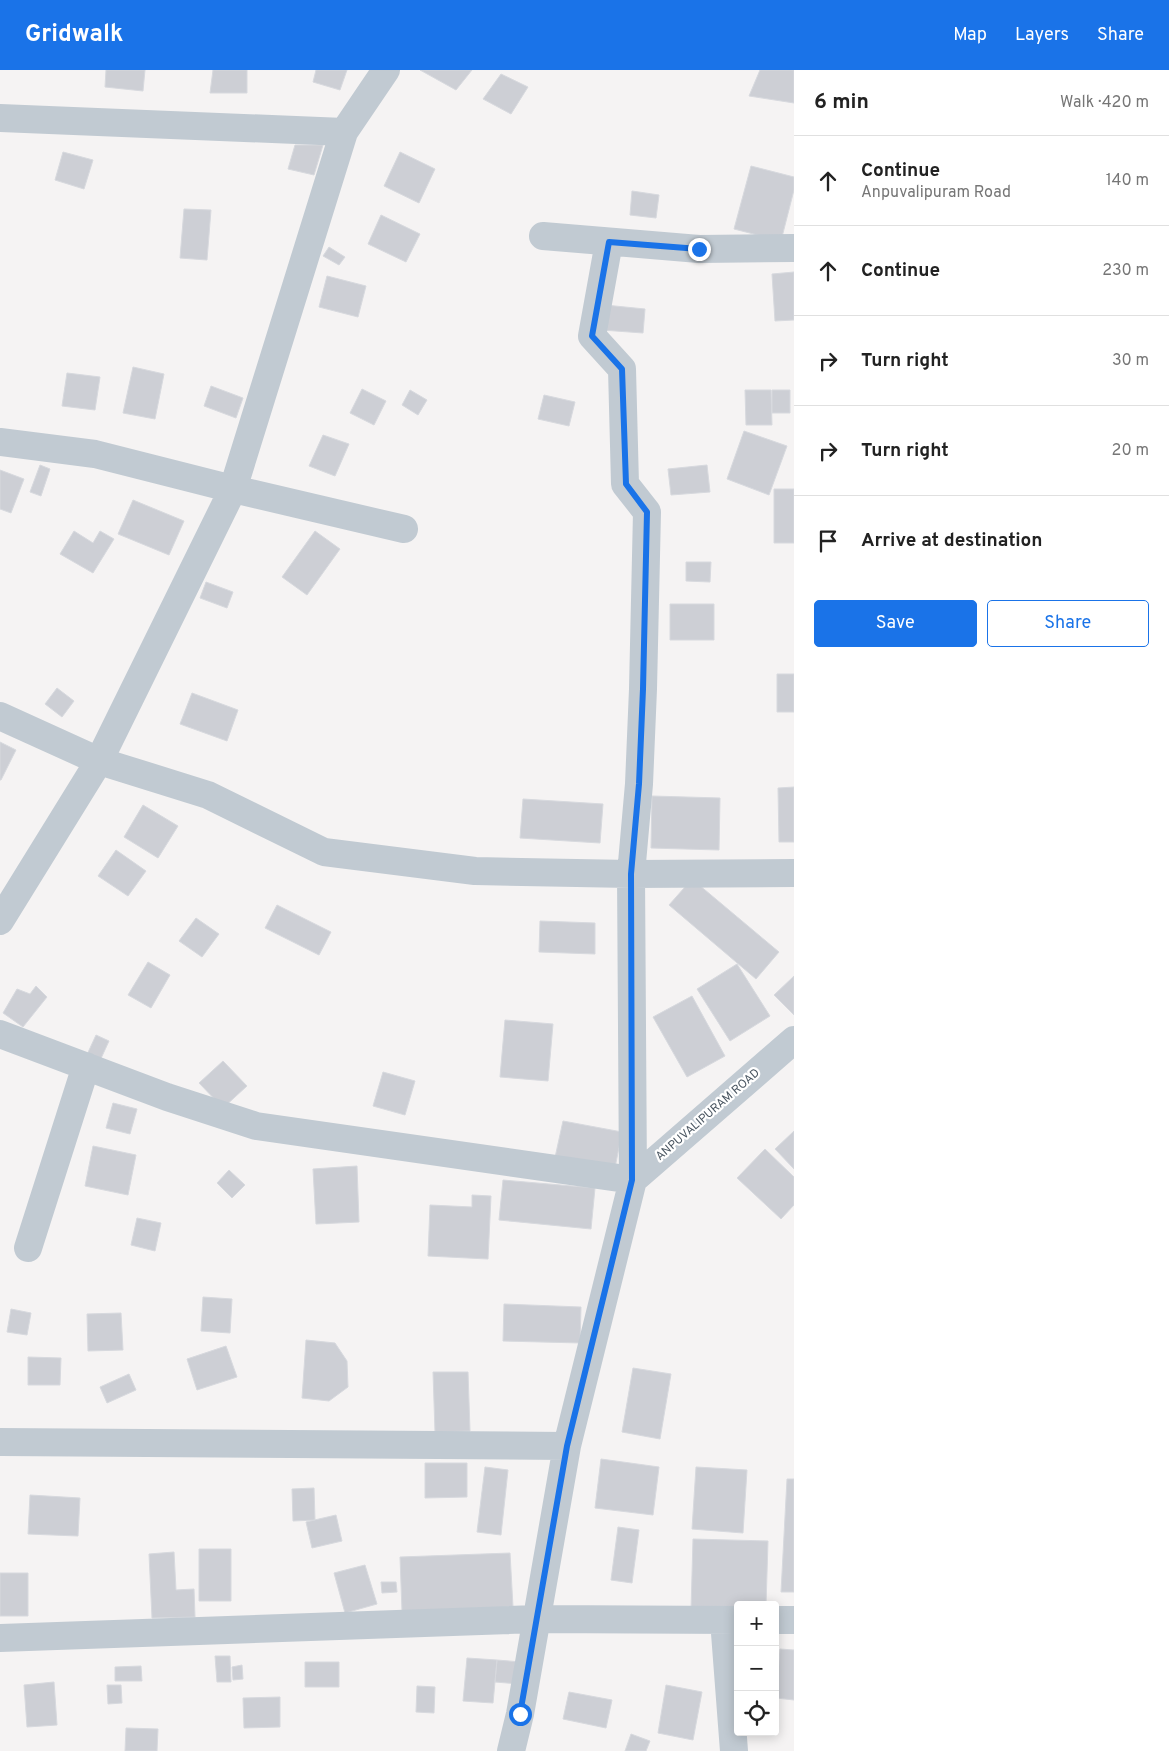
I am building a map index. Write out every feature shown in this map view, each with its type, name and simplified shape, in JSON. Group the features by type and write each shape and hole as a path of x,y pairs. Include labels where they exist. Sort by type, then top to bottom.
{"street":[{"path":"0,921 99,761 233,489 344,132 386,70"},
{"path":"0,118 344,132"},
{"path":"543,236 699,249 794,248"},
{"path":"510,1751 520,1714 567,1446 632,1180 631,874 639,784 643,699 647,512 626,484 622,369 592,336 609,242"},
{"path":"0,442 96,454 233,489 404,528"},
{"path":"0,716 99,761 208,795 324,852 475,871 631,874 794,873"},
{"path":"0,1034 167,1097 256,1126 632,1180"},
{"name":"ANPUVALIPURAM ROAD","path":"632,1180 794,1040"},
{"path":"28,1248 86,1066"},
{"path":"0,1442 567,1446"},
{"path":"0,1638 536,1619 731,1620 734,1751"},
{"path":"779,1620 794,1620"}],"building":[{"path":"106,70 145,70 143,91 105,87"},
{"path":"213,70 247,70 247,93 210,93"},
{"path":"316,70 347,70 340,90 313,82"},
{"path":"420,70 472,70 456,90"},
{"path":"760,70 794,70 794,103 749,96"},
{"path":"501,74 528,87 511,114 483,99"},
{"path":"295,145 323,145 314,175 288,169"},
{"path":"63,152 93,160 84,189 55,180"},
{"path":"400,152 435,169 419,203 384,186"},
{"path":"751,166 794,177 794,190 781,241 734,229"},
{"path":"632,191 659,195 656,218 630,215"},
{"path":"184,209 211,210 207,260 180,258"},
{"path":"381,215 420,234 406,262 368,244"},
{"path":"329,247 345,257 339,265 323,256"},
{"path":"794,272 794,320 775,321 772,274"},
{"path":"327,276 366,286 358,317 319,307"},
{"path":"605,305 645,309 643,333 602,330"},
{"path":"133,367 164,374 155,419 123,413"},
{"path":"67,373 100,377 95,410 62,406"},
{"path":"211,386 243,398 236,418 204,406"},
{"path":"362,389 386,401 374,425 350,413"},
{"path":"410,390 427,400 418,415 402,405"},
{"path":"745,390 771,390 772,425 746,425"},
{"path":"772,390 790,390 790,413 772,413"},
{"path":"544,395 575,402 569,426 538,419"},
{"path":"744,431 787,446 769,495 727,479"},
{"path":"323,435 349,444 335,476 309,466"},
{"path":"40,465 50,469 41,496 30,492"},
{"path":"707,465 710,492 671,495 668,469"},
{"path":"0,470 24,479 11,513 0,509"},
{"path":"774,489 794,489 794,543 774,543"},
{"path":"133,500 184,521 169,555 118,534"},
{"path":"74,531 93,543 100,531 114,539 93,573 60,554"},
{"path":"315,531 340,549 307,595 282,577"},
{"path":"686,562 711,562 710,582 686,581"},
{"path":"206,582 233,592 227,608 200,598"},
{"path":"670,604 714,604 714,640 670,640"},
{"path":"777,674 794,674 794,712 777,712"},
{"path":"57,688 74,701 62,717 45,704"},
{"path":"192,693 238,710 227,741 180,724"},
{"path":"0,742 16,750 1,780 0,780"},
{"path":"794,787 794,842 779,842 778,788"},
{"path":"652,796 720,798 719,850 651,848"},
{"path":"523,799 603,804 600,843 520,838"},
{"path":"143,805 178,826 158,858 124,837"},
{"path":"116,850 146,871 128,896 98,876"},
{"path":"692,879 779,952 756,979 669,905"},
{"path":"277,905 331,932 319,955 265,928"},
{"path":"196,918 219,934 202,957 179,941"},
{"path":"540,921 595,923 595,954 539,952"},
{"path":"148,962 170,975 151,1008 128,995"},
{"path":"737,964 770,1016 730,1041 697,989"},
{"path":"794,976 794,1015 774,995"},
{"path":"36,986 47,997 23,1027 3,1013 17,989 30,994"},
{"path":"692,996 725,1056 687,1077 653,1017"},
{"path":"505,1020 553,1024 548,1081 500,1077"},
{"path":"96,1035 109,1041 98,1065 85,1059"},
{"path":"223,1061 247,1086 223,1108 199,1083"},
{"path":"383,1072 415,1081 405,1115 373,1106"},
{"path":"113,1103 137,1109 130,1134 106,1128"},
{"path":"563,1121 622,1132 614,1173 554,1162"},
{"path":"794,1131 794,1169 775,1149"},
{"path":"93,1146 136,1155 128,1195 85,1186"},
{"path":"765,1149 794,1177 794,1205 781,1219 737,1178"},
{"path":"357,1166 359,1222 316,1224 313,1169"},
{"path":"229,1170 245,1185 232,1198 217,1183"},
{"path":"503,1180 595,1188 591,1229 499,1220"},
{"path":"472,1195 491,1196 488,1259 428,1256 430,1205 472,1207"},
{"path":"137,1218 161,1223 155,1251 131,1245"},
{"path":"203,1297 232,1299 230,1333 201,1331"},
{"path":"504,1304 581,1307 580,1343 503,1341"},
{"path":"11,1309 31,1313 27,1335 7,1332"},
{"path":"121,1313 123,1350 88,1351 87,1314"},
{"path":"306,1340 335,1343 347,1361 348,1387 329,1401 302,1398"},
{"path":"226,1346 237,1377 197,1390 187,1359"},
{"path":"28,1357 61,1358 60,1385 28,1385"},
{"path":"633,1368 671,1374 660,1439 622,1432"},
{"path":"433,1372 468,1372 470,1431 435,1432"},
{"path":"129,1374 136,1390 107,1403 100,1387"},
{"path":"601,1459 659,1467 653,1515 595,1508"},
{"path":"425,1463 467,1463 467,1497 425,1498"},
{"path":"485,1467 508,1470 501,1535 477,1532"},
{"path":"696,1467 747,1470 743,1533 692,1529"},
{"path":"787,1479 794,1479 794,1592 781,1592"},
{"path":"314,1488 315,1520 293,1521 292,1489"},
{"path":"30,1495 80,1498 78,1536 28,1534"},
{"path":"336,1515 342,1541 312,1548 306,1522"},
{"path":"618,1527 639,1530 632,1583 611,1580"},
{"path":"693,1539 768,1541 766,1601 734,1601 734,1612 691,1611"},
{"path":"199,1549 231,1549 231,1601 199,1601"},
{"path":"174,1552 176,1590 194,1589 195,1617 152,1618 149,1554"},
{"path":"510,1553 513,1607 402,1611 400,1557"},
{"path":"365,1565 377,1604 345,1613 334,1573"},
{"path":"0,1573 28,1573 28,1616 0,1616"},
{"path":"381,1582 396,1582 397,1592 382,1593"},
{"path":"780,1649 794,1650 794,1700 779,1698"},
{"path":"215,1656 230,1656 231,1682 217,1682"},
{"path":"467,1658 497,1660 493,1703 463,1701"},
{"path":"497,1660 521,1662 519,1684 495,1682"},
{"path":"305,1662 339,1662 339,1687 305,1687"},
{"path":"242,1665 243,1679 233,1680 232,1667"},
{"path":"141,1666 142,1681 115,1681 115,1667"},
{"path":"54,1682 57,1725 27,1727 24,1685"},
{"path":"107,1685 121,1685 122,1703 108,1704"},
{"path":"666,1685 702,1692 693,1740 658,1733"},
{"path":"417,1686 435,1687 434,1713 416,1712"},
{"path":"569,1692 612,1700 606,1728 563,1719"},
{"path":"280,1697 280,1727 244,1728 243,1698"},
{"path":"126,1728 158,1729 157,1751 125,1751"},
{"path":"631,1734 650,1741 646,1751 625,1751"}],"route":[{"path":"520,1714 567,1446 632,1180 631,874 639,784 646,613 647,512 626,484 622,369 592,336 609,242 699,249"}]}
